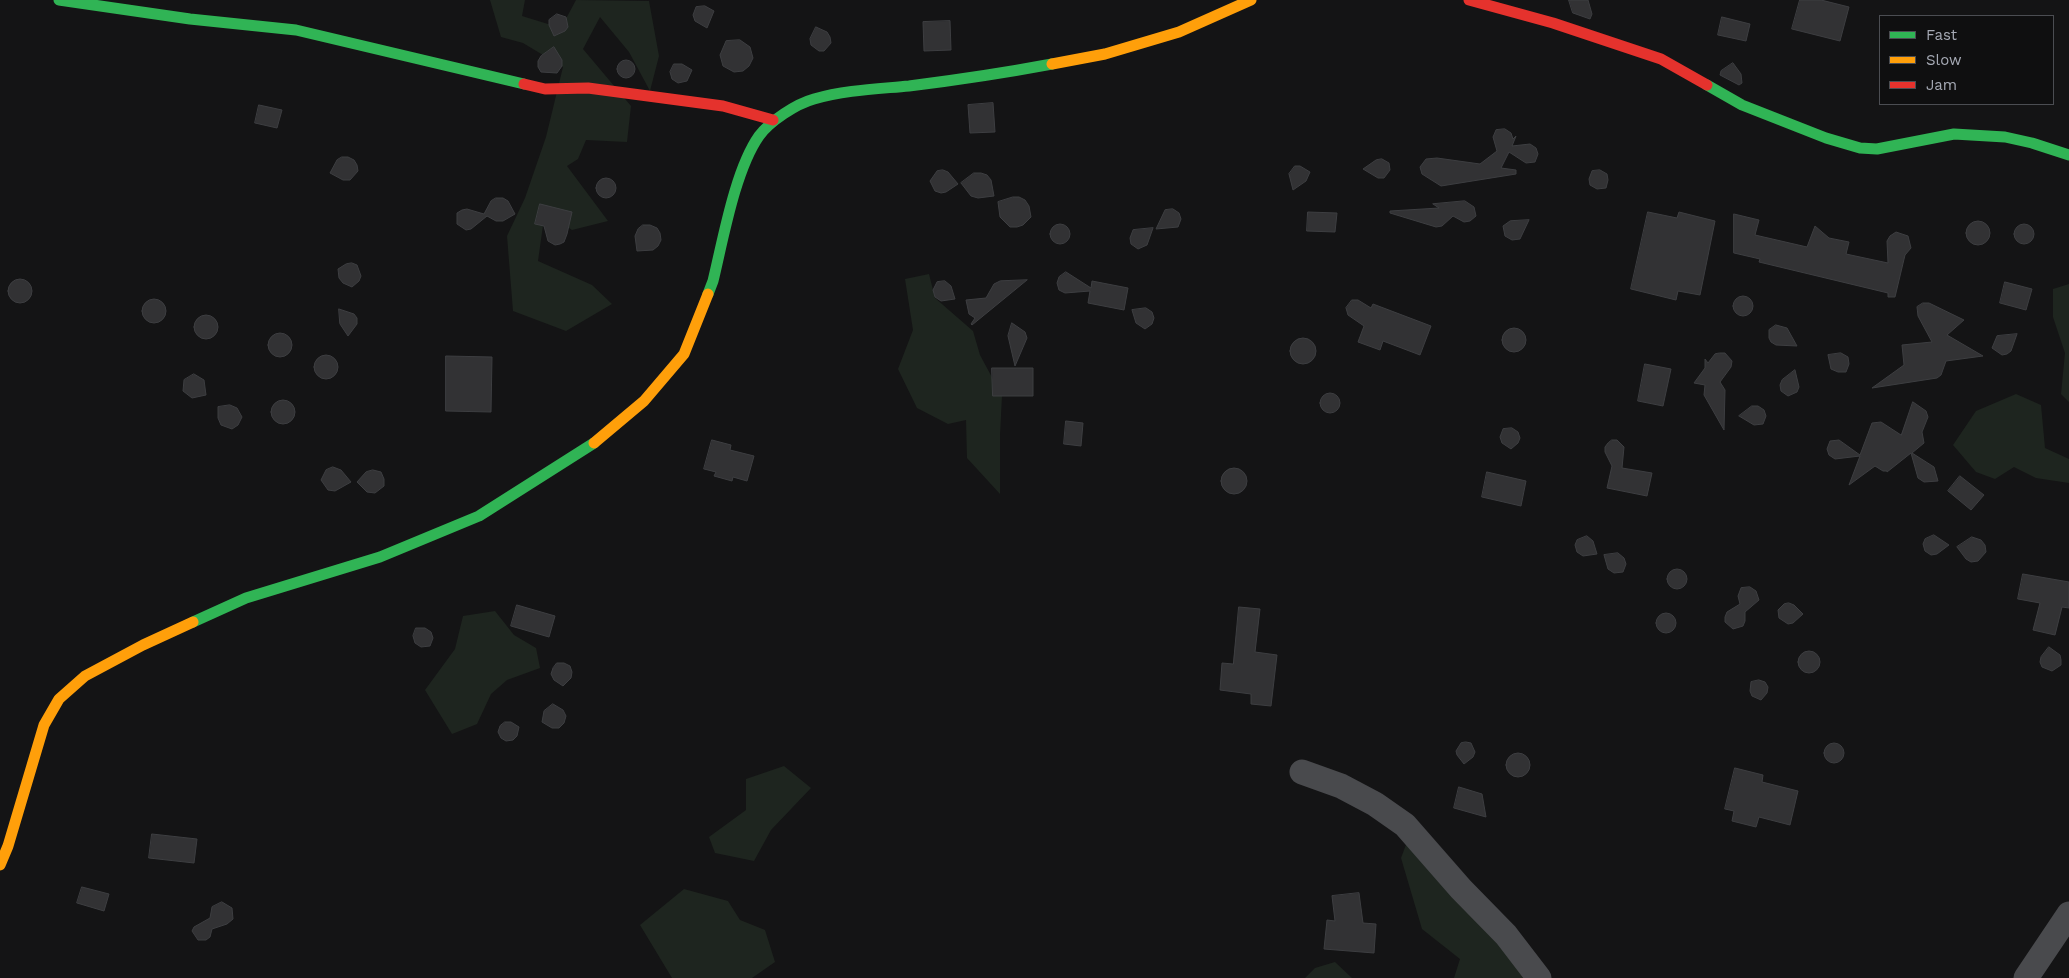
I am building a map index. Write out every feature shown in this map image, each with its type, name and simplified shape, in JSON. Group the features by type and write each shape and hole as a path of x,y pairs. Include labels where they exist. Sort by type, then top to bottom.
{"street":[{"path":"59,0 190,20 296,30 545,89 588,88 723,106 773,120"},
{"path":"0,865 8,846 44,725 59,699 85,676 143,644 246,598 380,557 479,516 590,447 644,401 684,354 713,281 741,172 758,137 773,120 813,100 859,90 1006,73 1105,54 1179,32 1251,0"},
{"path":"1469,0 1553,23 1661,58 1742,104 1826,138 1860,148 1877,148 1954,134 2004,137 2032,143 2069,155"},
{"path":"1302,772 1342,786 1375,804 1405,825 1461,889 1506,934 1538,978"},
{"path":"2026,978 2069,914"}],"shaded area":[{"path":"490,0 525,0 522,16 561,28 576,0 649,1 659,56 650,91 629,52 600,17 583,49 631,106 627,142 586,140 578,159 567,166 608,221 572,230 545,211 538,261 592,285 612,304 566,331 513,311 507,236 525,198 546,137 563,67 523,43 501,37"},
{"path":"929,274 935,298 973,331 980,355 1002,396 1000,494 967,458 966,420 948,424 917,408 898,369 913,330 905,279"},
{"path":"2069,284 2069,402 2061,394 2065,353 2053,317 2053,289"},
{"path":"2016,394 2041,405 2045,448 2069,459 2069,483 2036,478 2014,467 1995,479 1976,472 1953,445 1976,411"},
{"path":"495,611 514,635 536,648 540,668 507,680 491,694 477,724 452,734 425,690 455,649 463,616"},
{"path":"784,766 811,788 771,830 754,861 715,853 709,837 746,810 746,779"},
{"path":"1407,842 1483,921 1525,978 1454,978 1460,959 1422,929 1401,858"},
{"path":"684,889 728,901 740,920 765,930 775,962 752,978 672,978 640,925"},
{"path":"1335,962 1352,978 1305,978 1315,968"}],"building":[{"path":"1569,0 1588,0 1592,14 1590,19 1573,13"},
{"path":"1800,0 1821,0 1849,7 1840,41 1792,29"},
{"path":"705,6 714,11 707,28 695,21 693,15 696,7"},
{"path":"557,14 566,17 568,27 565,31 554,36 549,20"},
{"path":"1722,17 1750,24 1746,41 1718,35"},
{"path":"950,21 951,50 924,51 923,22"},
{"path":"816,27 827,32 830,37 831,43 824,51 819,51 811,45 810,39"},
{"path":"740,40 750,47 753,58 749,66 743,71 734,72 723,66 720,55 726,41"},
{"path":"554,47 562,60 562,66 557,73 541,72 538,67 538,61 541,56"},
{"path":"622,60 630,60 635,65 633,76 622,78 617,73 617,65"},
{"path":"1733,63 1741,74 1742,83 1739,85 1720,75 1721,71"},
{"path":"674,64 682,64 692,70 687,81 678,83 672,79 670,72"},
{"path":"993,103 995,132 970,133 968,105"},
{"path":"259,105 282,110 277,128 255,123"},
{"path":"1505,129 1511,133 1513,139 1516,136 1512,146 1530,144 1536,148 1538,154 1535,162 1526,163 1509,152 1501,168 1516,170 1516,174 1441,186 1422,174 1420,167 1426,159 1437,158 1480,164 1497,151 1493,137 1496,130"},
{"path":"342,157 354,160 357,165 358,171 350,180 343,180 330,173 337,160"},
{"path":"1382,159 1389,163 1390,170 1384,178 1378,178 1363,169 1376,160"},
{"path":"1295,166 1300,166 1310,172 1306,181 1293,190 1289,174"},
{"path":"943,170 948,172 958,184 941,193 935,191 930,181 937,171"},
{"path":"1600,170 1607,174 1608,180 1606,188 1597,189 1590,185 1589,179 1592,171"},
{"path":"974,173 987,175 991,180 994,196 978,198 971,196 961,183"},
{"path":"606,178 613,181 616,188 613,195 606,198 599,195 596,188 599,181"},
{"path":"1013,197 1025,200 1029,206 1031,217 1023,225 1017,227 1010,227 1000,217 998,202"},
{"path":"496,198 503,198 508,201 515,214 503,221 496,221 487,216 471,229 466,230 457,224 457,213 467,209 484,214 491,201"},
{"path":"1465,201 1474,207 1476,216 1470,221 1464,222 1453,216 1442,226 1436,227 1390,213 1390,211 1439,208 1433,204"},
{"path":"540,204 572,212 564,242 555,245 548,241 544,226 535,224"},
{"path":"1173,209 1179,213 1181,219 1178,227 1156,229 1165,210"},
{"path":"1308,212 1337,213 1335,232 1307,231"},
{"path":"1648,212 1677,218 1679,212 1715,221 1700,295 1678,291 1676,300 1631,289"},
{"path":"1734,214 1759,220 1755,235 1807,247 1815,226 1829,238 1849,242 1846,254 1888,263 1887,241 1890,236 1896,232 1908,236 1911,248 1905,255 1895,297 1888,297 1888,293 1759,262 1760,259 1734,253"},
{"path":"1529,220 1520,239 1512,240 1505,236 1503,226 1510,221"},
{"path":"1978,221 1983,222 1989,228 1989,238 1983,244 1978,245 1973,244 1967,238 1966,233 1967,228 1973,222"},
{"path":"1060,224 1067,227 1070,234 1067,241 1060,244 1053,241 1050,234 1053,227"},
{"path":"2024,224 2031,227 2034,234 2031,241 2024,244 2017,241 2014,234 2017,227"},
{"path":"643,225 657,228 660,233 661,240 653,250 637,251 635,236 638,229"},
{"path":"1153,228 1147,245 1138,249 1131,244 1130,238 1133,230"},
{"path":"352,263 357,265 361,276 359,281 352,287 343,283 339,278 338,269"},
{"path":"1066,272 1091,288 1092,281 1128,288 1124,310 1088,303 1090,291 1065,293 1059,290 1057,283 1059,277"},
{"path":"20,279 28,283 32,291 28,299 20,303 12,299 8,291 12,283"},
{"path":"1027,280 971,324 975,318 969,314 966,300 986,298 994,284 1000,281"},
{"path":"945,281 951,286 955,299 941,301 935,297 933,290 937,282"},
{"path":"2005,282 2032,289 2026,310 2000,303"},
{"path":"1743,296 1750,299 1753,306 1750,313 1743,316 1736,313 1733,306 1736,299"},
{"path":"154,299 162,303 166,311 162,319 154,323 146,319 142,311 146,303"},
{"path":"1352,300 1358,300 1371,308 1373,304 1431,326 1420,355 1383,341 1380,350 1358,342 1364,326 1348,315 1346,308"},
{"path":"1923,303 1929,303 1964,320 1947,335 1983,356 1946,361 1941,375 1937,378 1872,388 1904,365 1902,345 1932,342 1918,316 1917,307"},
{"path":"1146,308 1152,312 1154,318 1152,324 1145,329 1136,323 1132,310"},
{"path":"339,309 354,314 357,318 357,324 348,336 340,324"},
{"path":"206,315 214,319 218,327 214,335 206,339 198,335 194,327 198,319"},
{"path":"1012,323 1025,332 1027,338 1015,366 1008,336"},
{"path":"1776,325 1787,328 1797,346 1776,345 1771,342 1769,330"},
{"path":"1514,328 1522,332 1526,340 1522,348 1514,352 1506,348 1502,340 1506,332"},
{"path":"280,333 285,334 291,340 291,350 285,356 280,357 275,356 269,350 268,345 269,340 275,334"},
{"path":"2017,334 2011,351 2007,354 2002,355 1992,348 1997,336"},
{"path":"1303,338 1313,341 1316,351 1313,361 1303,364 1293,361 1290,351 1293,341"},
{"path":"1725,353 1732,361 1731,367 1720,382 1725,390 1724,430 1704,395 1705,385 1694,383 1705,368 1705,359 1708,363 1715,354"},
{"path":"1841,353 1848,357 1849,364 1846,372 1838,372 1831,369 1828,355"},
{"path":"326,355 331,356 337,362 337,372 331,378 326,379 321,378 315,372 314,367 315,362 321,356"},
{"path":"446,356 492,357 491,412 446,411"},
{"path":"1645,364 1671,369 1663,406 1638,401"},
{"path":"992,368 1033,368 1033,396 993,396"},
{"path":"1795,370 1799,387 1797,392 1788,396 1781,391 1780,385 1782,380"},
{"path":"194,374 204,380 206,395 192,398 183,391 184,380"},
{"path":"1330,393 1337,396 1340,403 1337,410 1330,413 1323,410 1320,403 1323,396"},
{"path":"283,400 288,401 294,407 294,417 288,423 283,424 278,423 272,417 271,412 272,407 278,401"},
{"path":"1913,402 1926,411 1928,417 1922,432 1924,443 1912,453 1934,467 1938,481 1924,482 1918,478 1911,453 1887,472 1875,466 1849,485 1860,456 1835,459 1829,455 1827,449 1830,441 1839,440 1860,455 1872,423 1881,422 1901,435"},
{"path":"230,405 237,408 242,417 238,425 232,429 221,425 218,418 218,407"},
{"path":"1752,406 1758,406 1764,410 1766,416 1763,424 1754,425 1739,416"},
{"path":"1066,421 1083,423 1081,446 1064,444"},
{"path":"1512,428 1518,432 1520,438 1518,443 1511,449 1502,443 1500,437 1503,429"},
{"path":"712,440 731,445 730,450 754,456 747,481 733,477 732,481 714,476 716,472 704,469"},
{"path":"1612,440 1617,440 1624,447 1622,468 1652,473 1647,496 1607,488 1612,466 1605,452 1605,447"},
{"path":"333,467 341,470 351,482 335,491 328,490 321,480 326,470"},
{"path":"1234,468 1243,472 1247,481 1243,490 1234,494 1225,490 1221,481 1225,472"},
{"path":"373,470 381,472 384,479 384,486 375,493 367,492 357,482 366,472"},
{"path":"1487,472 1526,481 1521,506 1482,497"},
{"path":"1960,476 1984,495 1971,510 1948,491"},
{"path":"1934,535 1949,545 1937,554 1931,555 1925,551 1923,544 1925,539"},
{"path":"1587,536 1593,541 1597,554 1583,556 1577,552 1575,545 1577,540"},
{"path":"1972,537 1981,540 1985,545 1986,552 1978,561 1971,562 1966,559 1957,547"},
{"path":"1618,553 1624,558 1626,564 1623,572 1614,573 1608,569 1604,555"},
{"path":"1677,569 1684,572 1687,579 1684,586 1677,589 1670,586 1667,579 1670,572"},
{"path":"2023,574 2069,582 2069,608 2062,607 2055,635 2033,630 2040,603 2018,599"},
{"path":"1750,587 1756,591 1759,600 1745,612 1743,626 1733,629 1725,622 1727,612 1740,604 1738,596 1741,588"},
{"path":"1784,604 1794,605 1803,614 1793,623 1788,624 1779,618 1778,610"},
{"path":"517,605 555,616 549,637 511,626"},
{"path":"1239,607 1260,609 1255,652 1277,655 1271,706 1251,704 1251,694 1220,690 1222,663 1233,664"},
{"path":"1666,613 1673,616 1676,623 1673,630 1666,633 1659,630 1656,623 1659,616"},
{"path":"416,628 425,628 431,632 433,638 430,646 421,647 415,643 413,636"},
{"path":"2049,647 2060,655 2061,660 2061,665 2052,671 2042,667 2040,662 2041,657"},
{"path":"1809,651 1817,654 1820,662 1817,670 1809,673 1801,670 1798,662 1801,654"},
{"path":"557,663 564,663 570,666 572,672 571,678 563,686 554,680 551,674"},
{"path":"1759,680 1765,682 1768,687 1767,693 1761,700 1752,696 1750,691 1751,682"},
{"path":"553,704 563,710 566,716 564,723 559,728 552,728 542,722 544,711"},
{"path":"505,722 511,722 519,727 517,736 513,740 506,741 501,738 498,732 500,726"},
{"path":"1461,743 1471,743 1475,752 1473,757 1464,764 1456,751"},
{"path":"1834,743 1841,746 1844,753 1841,760 1834,763 1827,760 1824,753 1827,746"},
{"path":"1518,753 1523,754 1529,760 1529,770 1523,776 1518,777 1513,776 1507,770 1506,765 1507,760 1513,754"},
{"path":"1735,768 1763,775 1762,782 1798,791 1790,825 1759,817 1756,827 1732,821 1734,811 1725,809"},
{"path":"1459,787 1482,794 1486,817 1454,808"},
{"path":"152,834 197,839 194,863 149,858"},
{"path":"82,887 109,894 104,911 77,903"},
{"path":"1359,893 1363,923 1376,924 1374,953 1324,949 1327,920 1335,921 1332,896"},
{"path":"222,902 232,908 233,919 227,924 212,929 210,937 206,940 198,940 192,931 194,927 210,918 212,907"}],"traffic: fast":[{"path":"59,0 190,19 296,30 524,84"},
{"path":"708,294 743,167 759,136 784,114 807,101 826,96 861,90 945,81 1052,64"},
{"path":"1707,85 1742,105 1826,138 1860,148 1877,149 1954,134 2005,137 2032,143 2069,155"},
{"path":"193,622 246,598 380,557 479,516 594,443"}],"traffic: slow":[{"path":"1052,64 1105,54 1179,32 1251,0"},
{"path":"594,443 644,401 684,354 708,294"},
{"path":"0,865 8,846 44,725 59,699 85,676 143,645 193,622"}],"traffic: jam":[{"path":"1469,0 1553,23 1661,59 1707,85"},
{"path":"524,84 545,89 588,88 723,106 773,120"}]}
